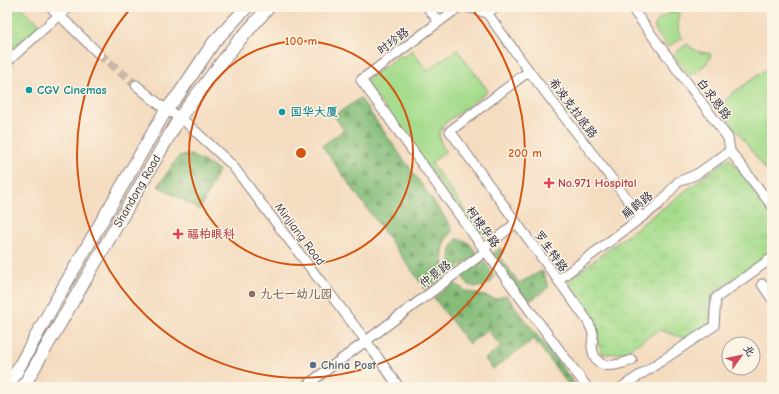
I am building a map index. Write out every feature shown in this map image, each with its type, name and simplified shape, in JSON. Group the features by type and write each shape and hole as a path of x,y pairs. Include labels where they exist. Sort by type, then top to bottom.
{"main road":[{"name":"Shandong Road","path":"8,387 55,302 166,110 179,94 214,42 247,7"},
{"name":"Shandong Road","path":"23,387 180,117 235,45 269,7"}],"street":[{"path":"50,7 99,54"},
{"path":"7,62 59,15 70,7"},
{"path":"427,7 439,22"},
{"name":"时珍路","path":"360,80 459,7"},
{"path":"466,7 488,13 496,7"},
{"name":"白求恩路","path":"631,7 728,138 730,152 772,206"},
{"name":"希波克拉底路","path":"488,13 529,71 641,217"},
{"name":"罗生特路","path":"529,71 450,132 591,327 593,334 592,346 594,356 599,362 609,366 632,360"},
{"name":"柯棣华路","path":"360,80 484,250 587,387"},
{"name":"Minjiang Road","path":"136,85 166,110 180,117 232,165 366,341 399,387"},
{"name":"扁鹊路","path":"558,280 658,205 678,182 697,174 730,152"},
{"name":"仲景路","path":"304,387 482,254 488,245 516,223"},
{"path":"622,387 714,326 716,298 772,258"},
{"path":"762,284 772,299"}],"green space":[{"path":"7,7 20,7 41,25 7,52"},
{"path":"672,12 680,13 678,26 682,38 668,47 656,32 655,24 658,20"},
{"path":"687,44 693,49 711,54 708,61 691,75 688,74 673,55"},
{"path":"457,49 488,91 444,124 439,134 441,144 446,151 431,163 478,227 484,222 487,226 488,230 479,237 365,81 401,54 403,57 412,50 427,71"},
{"path":"772,65 772,178 719,107 733,93"},
{"path":"360,98 453,229 445,241 442,257 447,274 426,290 322,146 344,130 334,116"},
{"path":"191,155 219,170 200,210 158,186 179,156"},
{"path":"729,158 772,213 772,253 711,295 710,324 687,339 659,330 623,353 603,354 595,337 592,315 567,281"},
{"path":"457,239 467,242 477,254 458,268 454,268 450,253 452,246"},
{"path":"501,248 504,251 499,255 519,283 542,271 549,287 533,299 524,298 492,254"},
{"path":"482,259 493,273 493,277 489,284 474,287 466,282 464,273"},
{"path":"454,283 466,291 496,299 506,295 577,387 570,387 534,339 493,369 485,359 501,347 488,330 469,344 434,298"}],"tunnel":[{"path":"99,54 136,85"}],"place":[{"name":"CGV Cinemas","path":"29,90"},
{"name":"国华大厦","path":"282,112"},
{"name":"No.971 Hospital","path":"549,183"},
{"name":"福柏眼科","path":"178,234"},
{"name":"九七一幼儿园","path":"252,294"},
{"name":"China Post","path":"313,365"}]}
